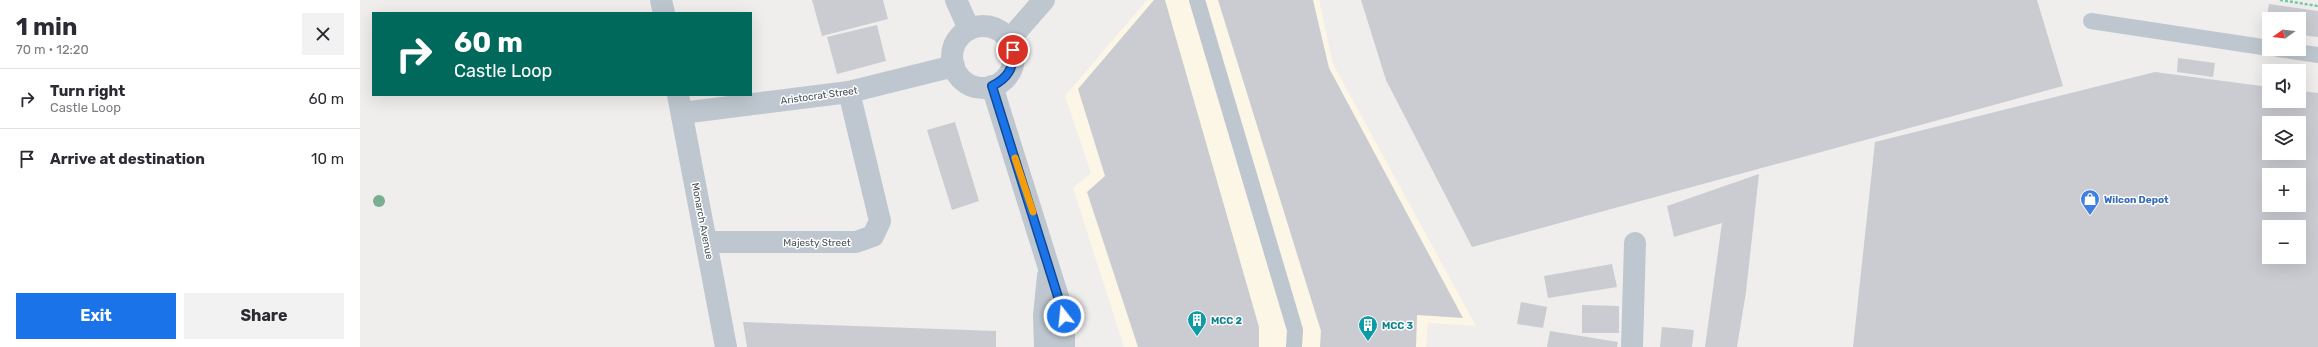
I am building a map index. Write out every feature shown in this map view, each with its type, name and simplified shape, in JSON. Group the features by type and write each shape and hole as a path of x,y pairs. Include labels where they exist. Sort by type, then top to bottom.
{"street":[{"path":"661,0 664,12"},
{"path":"956,0 969,29"},
{"path":"1008,40 1044,0"},
{"path":"980,26 991,27 1001,32 1008,40 1013,50 1014,61 1010,72 1002,81 992,86 983,88 964,82 958,75 952,58 956,41 969,29 980,26"},
{"name":"Aristocrat Street","path":"680,104 849,92 954,66"},
{"path":"992,86 1050,265 1064,316 1064,347"},
{"name":"Majesty Street","path":"707,242 856,242 873,236 880,221 849,92"},
{"name":"Monarch Avenue","path":"680,104 726,347"},
{"path":"1632,347 1635,243"},
{"path":"1044,347 1044,315 1050,265"}],"lane":[{"path":"1197,0 1295,330 1294,347"},
{"path":"2091,21 2262,47"},
{"path":"2306,53 2318,55"}],"path":[{"path":"2280,0 2318,6"}],"shaded area":[{"path":"1147,0 1319,0 1333,64 1476,326 1428,323 1426,347 1124,347 1073,188 1091,173 1065,96"}],"building":[{"path":"812,0 883,0 888,19 822,36"},
{"path":"1154,0 1165,0 1259,327 1259,347 1138,347 1087,192 1105,176 1078,89"},
{"path":"1218,0 1313,0 1329,68 1463,318 1417,315 1416,347 1320,347 1321,331"},
{"path":"1361,0 2037,0 2063,86 1472,247 1386,80"},
{"path":"2269,4 2318,11 2318,37 2306,36 2306,12 2268,12"},
{"path":"877,25 886,61 837,74 827,37"},
{"path":"2178,58 2215,63 2213,77 2177,72"},
{"name":"Wilcon Depot","path":"2155,72 2262,86 2262,108 2306,108 2306,92 2318,93 2318,347 1853,347 1875,142"},
{"path":"955,122 979,201 952,210 927,130"},
{"path":"1759,174 1746,292 1737,347 1705,347 1722,223 1674,237 1667,206"},
{"path":"1612,264 1617,287 1548,298 1544,276"},
{"path":"1521,302 1547,307 1543,328 1517,324"},
{"path":"1582,305 1619,306 1619,333 1582,333"},
{"path":"743,322 996,331 996,347 747,347"},
{"path":"1662,327 1694,330 1692,347 1660,347"},
{"path":"1550,331 1618,342 1617,347 1547,347"}],"slow traffic":[{"path":"1015,158 1033,212"}],"place":[{"name":"Wilcon Depot","path":"2090,216"},
{"name":"MCC 2","path":"1197,337"},
{"name":"MCC 3","path":"1368,342"}],"route":[{"path":"1013,50 1014,61 1010,72 1002,81 992,86 1050,265 1064,316"}]}
